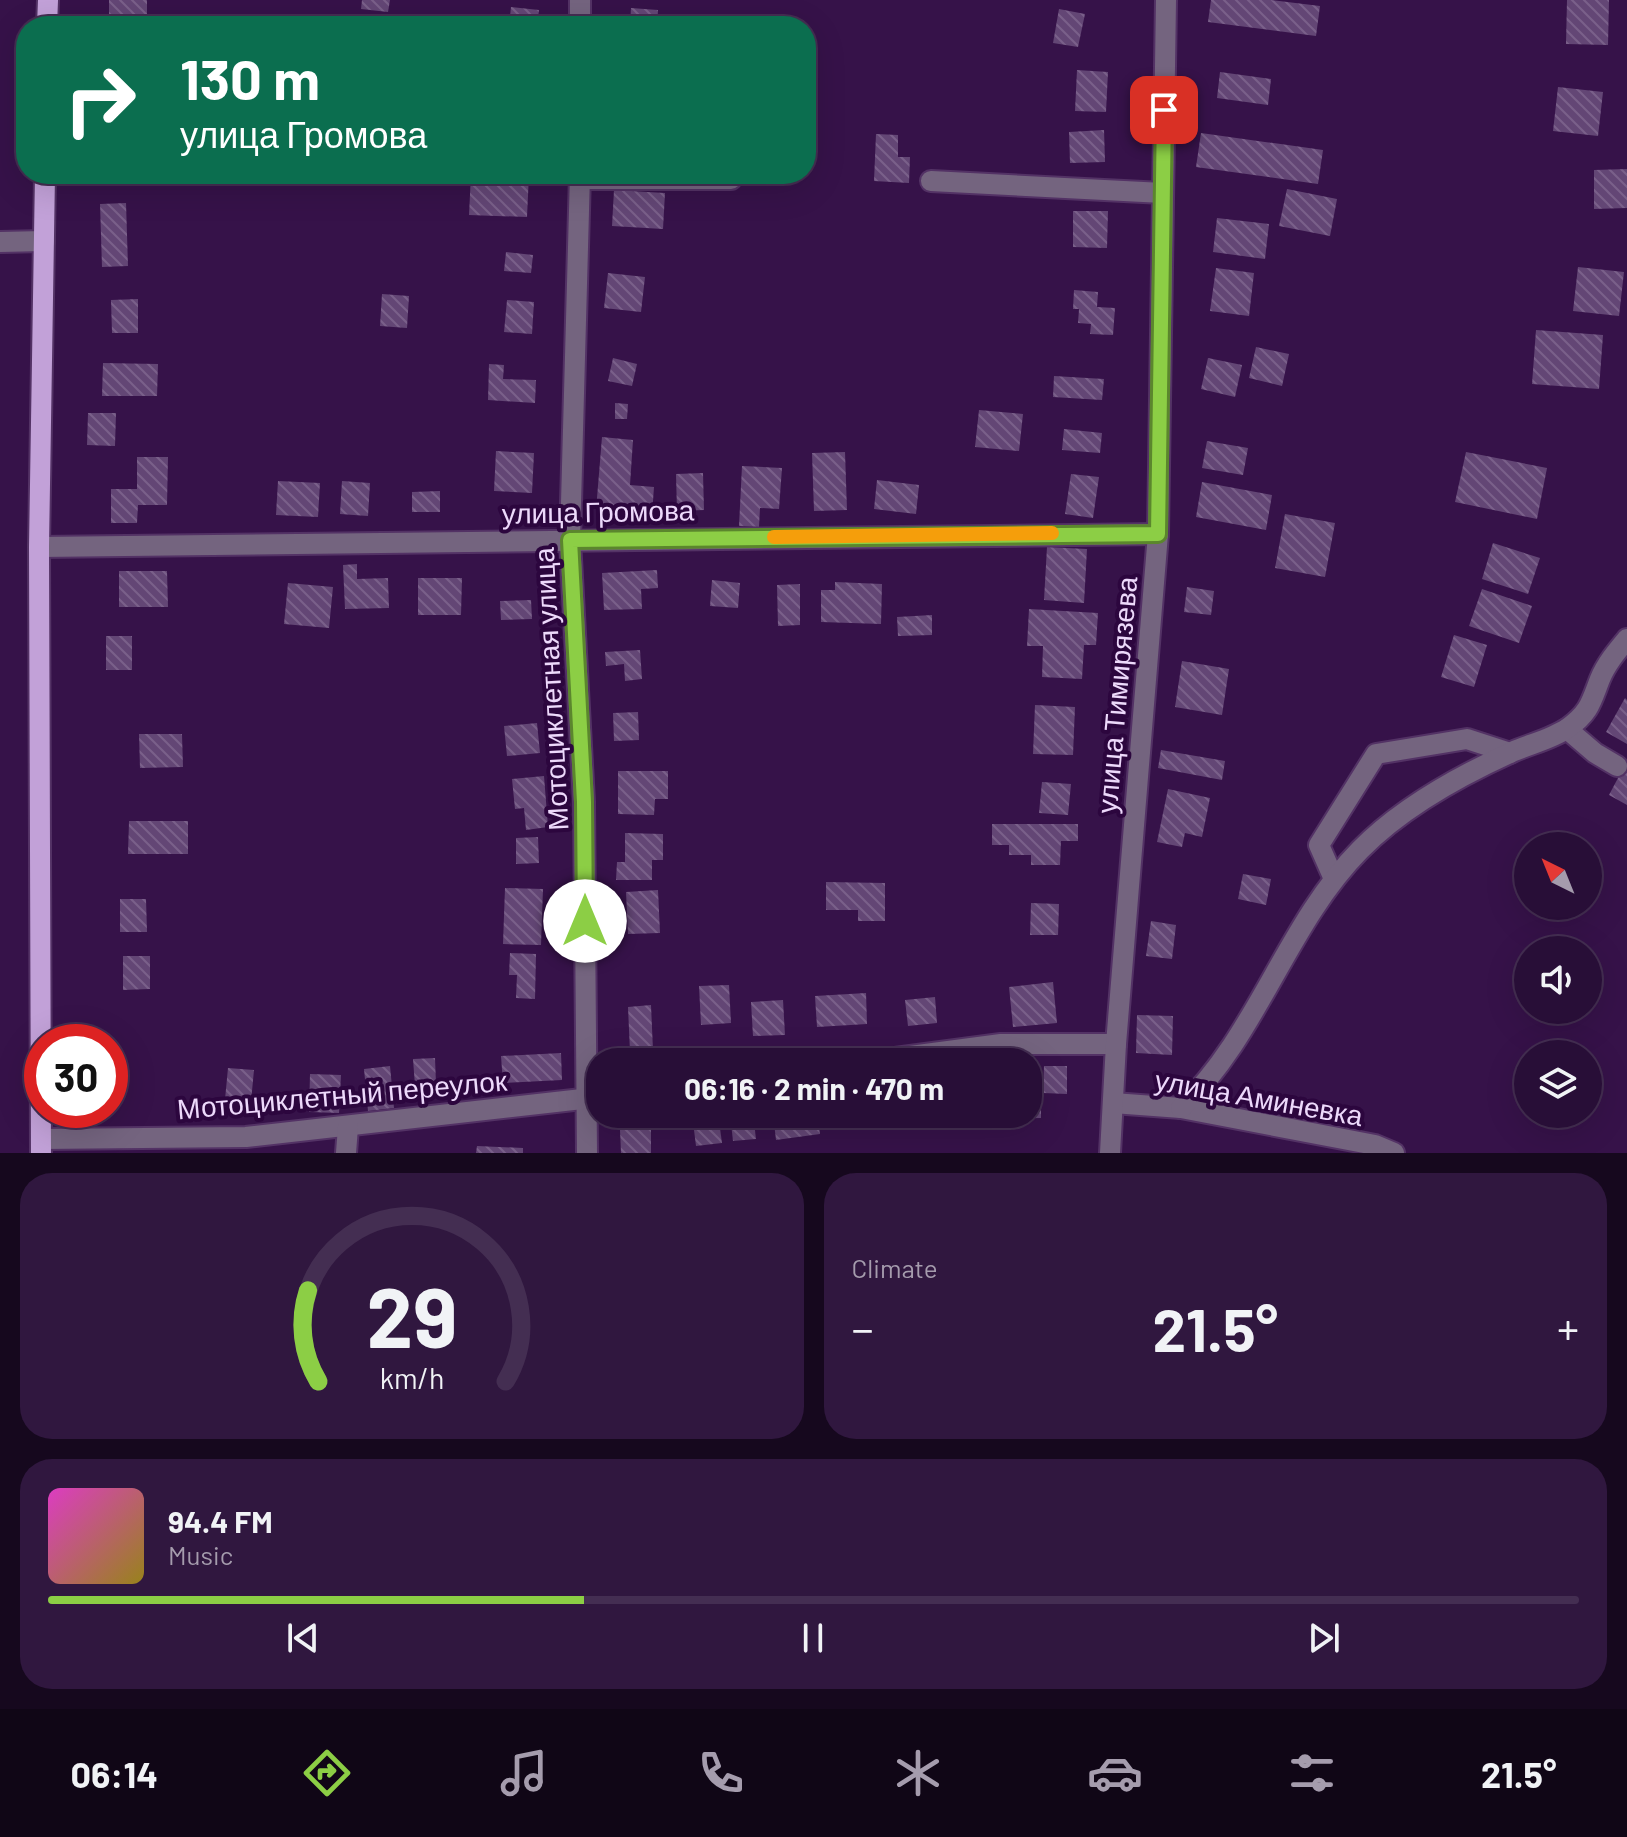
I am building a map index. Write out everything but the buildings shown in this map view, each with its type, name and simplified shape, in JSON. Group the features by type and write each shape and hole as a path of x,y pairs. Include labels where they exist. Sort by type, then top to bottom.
{"main road":[{"path":"41,1146 39,547 45,184"}],"street":[{"name":"улица Тимирязева","path":"1110,1153 1116,1044 1158,534 1166,0"},
{"path":"931,181 1163,193"},
{"name":"Мотоциклетная улица","path":"580,184 570,540 584,802 591,1048"},
{"path":"0,242 44,241"},
{"name":"улица Громова","path":"39,547 1158,534"},
{"path":"1181,1108 1220,1065 1334,879 1388,823 1439,790 1510,753 1567,729 1591,707 1600,677 1619,663 1627,639"},
{"path":"1567,729 1595,753 1617,766"},
{"path":"1334,879 1319,845 1376,754 1467,739 1510,753"},
{"path":"971,1048 1001,1044 1116,1044"},
{"name":"Мотоциклетный переулок","path":"41,1146 246,1137 586,1099"},
{"name":"улица Аминевка","path":"1113,1103 1181,1108 1375,1145 1394,1153"},
{"path":"346,1153 348,1127"},
{"name":"Мотоциклетная улица","path":"587,1153 590,1128"}],"slow traffic":[{"path":"774,537 1052,533"}],"route":[{"path":"585,921 584,802 570,540 1158,534 1164,110"}]}
